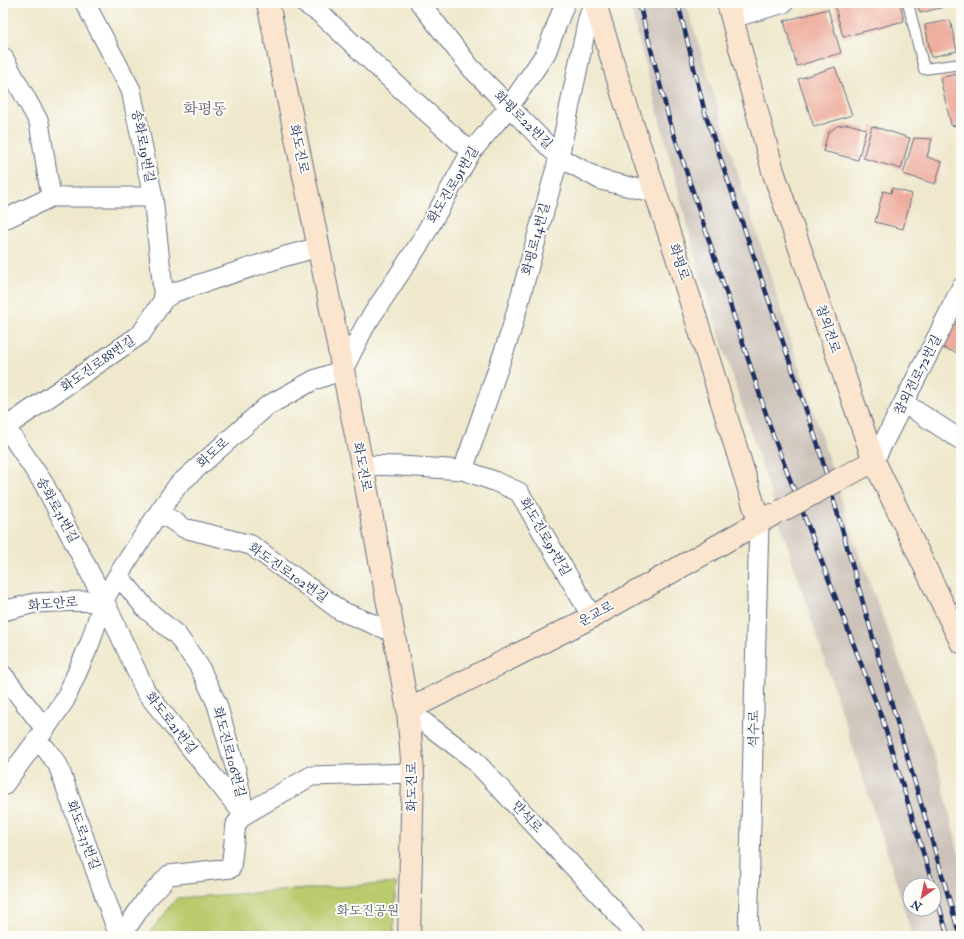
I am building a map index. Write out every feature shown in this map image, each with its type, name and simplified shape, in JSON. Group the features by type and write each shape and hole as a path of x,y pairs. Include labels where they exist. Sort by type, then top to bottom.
{"street":[{"name":"송화로19번길","path":"85,3 131,90 153,197 164,299"},
{"name":"화도진로","path":"268,3 319,247 408,710 413,773 409,936"},
{"path":"304,3 321,14 471,152"},
{"name":"화평로22번길","path":"420,3 471,68 559,156 601,180 656,193"},
{"name":"화도진로91번길","path":"343,370 365,326 420,243 471,152 509,107 546,53 565,3"},
{"name":"화평로14번길","path":"463,470 511,331 559,156 588,19 594,3"},
{"name":"화평로","path":"594,3 623,96 676,254 759,522"},
{"path":"730,11 784,3"},
{"name":"참외전로","path":"730,11 773,171 874,461 961,642"},
{"path":"3,57 39,122 51,197"},
{"path":"3,220 51,197 153,197"},
{"path":"164,299 175,292 286,256 319,247"},
{"name":"참외전로72번길","path":"874,461 961,288"},
{"name":"화도진로88번길","path":"4,427 141,334 164,299"},
{"name":"화도로","path":"3,786 65,700 90,643 104,600 118,574 178,485 267,406 314,380 343,370"},
{"path":"904,403 961,440"},
{"name":"송화로31번길","path":"4,427 44,484 104,600"},
{"name":"운교로","path":"408,710 592,617 759,522 874,461"},
{"name":"화도진로95번길","path":"362,465 463,470 519,492 592,617"},
{"name":"화도진로102번길","path":"159,512 184,528 251,545 341,611 393,632"},
{"name":"석수로","path":"748,936 759,522"},
{"name":"화도진로106번길","path":"118,574 148,610 177,635 199,666 217,704 236,770 244,815"},
{"name":"화도안로","path":"3,611 35,603 104,600"},
{"name":"화도로21번길","path":"104,600 146,692 244,815"},
{"path":"3,675 41,734"},
{"name":"만석로","path":"408,710 473,759 612,908 635,936"},
{"name":"화도로33번길","path":"41,734 46,749 58,765 120,936"},
{"name":"화도진로106번길","path":"120,936 145,901 169,875 231,868 236,824 244,815 311,776 413,773"}],"lane":[{"path":"908,3 924,69 961,64"}],"shaded area":[{"path":"629,3 686,3 741,183 855,542 939,769 961,862 961,936 912,936 906,917 942,917 942,877 902,877 902,902 703,285"}],"green space":[{"name":"화도진공원","path":"396,883 393,936 147,936 177,898"}],"building":[{"path":"834,3 900,3 904,21 843,37"},
{"path":"917,3 956,3 956,4 920,13"},
{"path":"828,9 841,53 797,66 784,21"},
{"path":"950,20 957,51 931,57 925,25"},
{"path":"835,67 852,115 814,127 798,79"},
{"path":"961,73 961,127 951,125 940,78"},
{"path":"848,124 866,129 858,160 823,151 828,133 837,126"},
{"path":"872,126 910,138 901,169 863,158"},
{"path":"914,138 932,139 927,157 942,162 935,184 903,174"},
{"path":"892,188 912,194 903,229 875,222 883,191 891,193"},
{"path":"955,316 961,318 961,354 943,348"}],"railway":[{"path":"639,3 669,119 773,435 882,718 931,877"},
{"path":"678,3 705,113 818,445 960,936"},
{"path":"942,916 948,936"}],"district":[{"name":"화평동","path":"205,109"}]}
